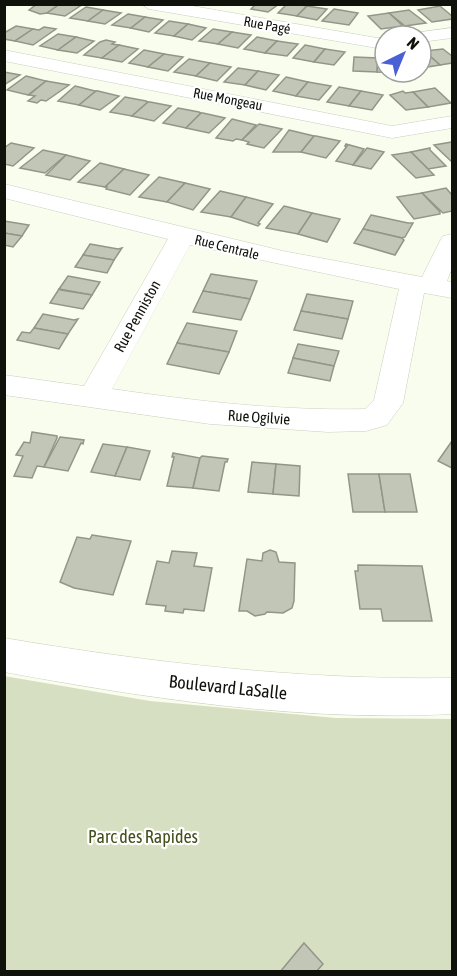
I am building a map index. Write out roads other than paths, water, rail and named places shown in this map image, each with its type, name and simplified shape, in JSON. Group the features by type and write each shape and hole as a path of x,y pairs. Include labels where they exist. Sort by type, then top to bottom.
{"street":[{"name":"Rue Pagé","path":"149,4 373,42"},
{"path":"433,36 453,33"},
{"name":"Rue Mongeau","path":"4,55 392,132 453,122"},
{"name":"Rue Centrale","path":"4,191 296,262 432,287"},
{"name":"Rue Penniston","path":"93,397 183,236"},
{"name":"Rue Ogilvie","path":"4,385 245,416 353,422 376,417 388,403 432,287 453,241"},
{"name":"Boulevard LaSalle","path":"4,655 143,678 272,692 335,696 453,696"}],"park label":[{"name":"Parc des Rapides","path":"143,836"}]}
